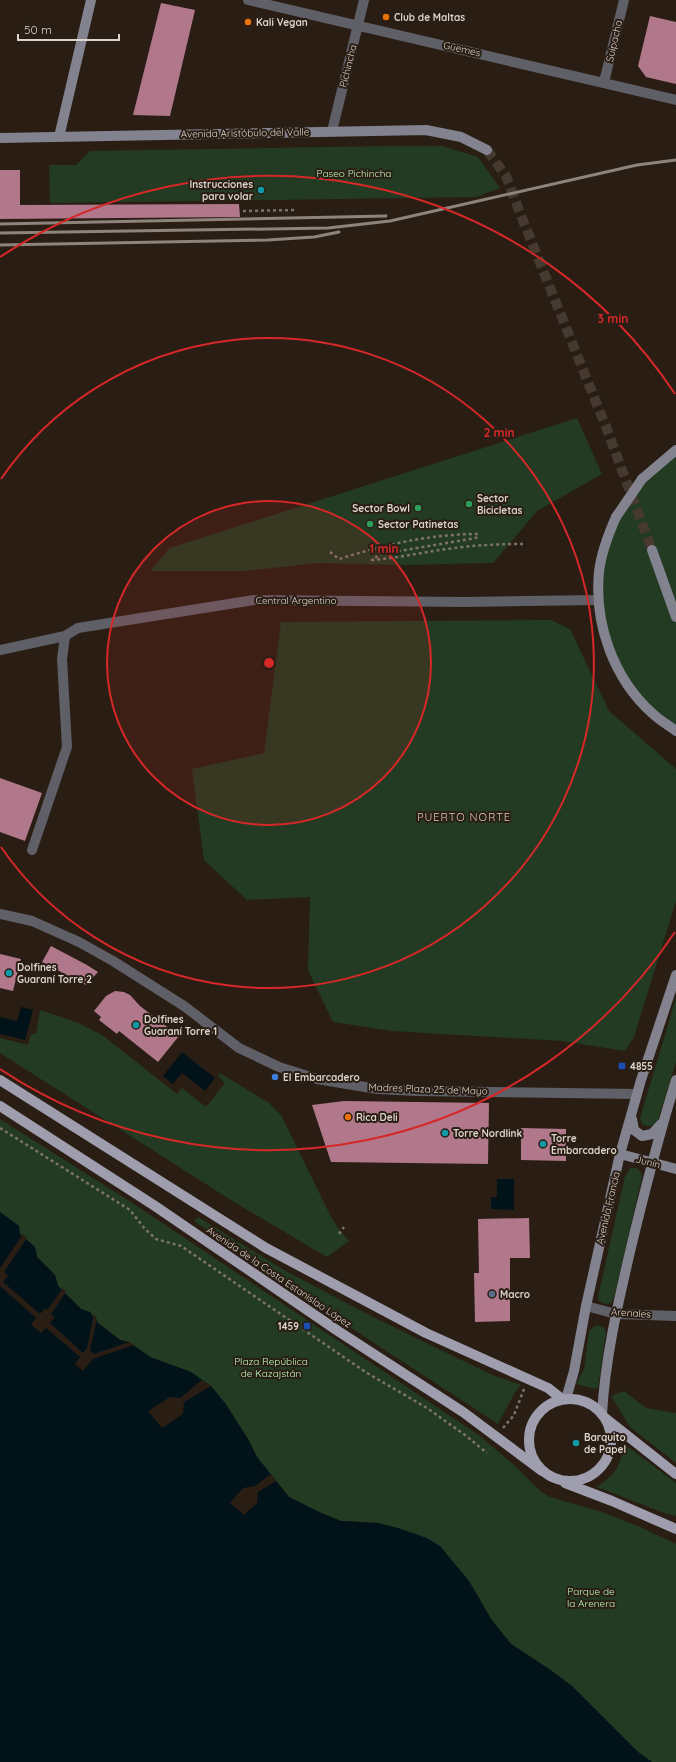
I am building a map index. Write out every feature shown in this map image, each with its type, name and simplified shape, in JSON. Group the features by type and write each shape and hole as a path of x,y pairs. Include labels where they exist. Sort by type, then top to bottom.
{"main road":[{"path":"59,137 91,0"},
{"name":"Avenida Aristóbulo del Valle","path":"0,138 426,130 461,137 487,150"},
{"path":"676,450 642,479 616,517 605,543 599,571 598,600 603,632 614,662 630,689 651,713 676,731"},
{"path":"652,550 676,616"},
{"name":"Avenida Francia","path":"564,1399 574,1371 586,1306 620,1154 631,1113 676,975"},
{"name":"Avenida de la Costa Estanislao López","path":"0,1080 266,1248 426,1333 548,1388 564,1399"},
{"path":"554,1479 568,1482 583,1479 596,1472 606,1461 611,1447 611,1437 604,1416 604,1381 616,1314 651,1162 676,1080"},
{"name":"Avenida de la Costa Estanislao López","path":"0,1106 155,1206 338,1331 463,1412 542,1472"},
{"path":"631,1113 632,1127 637,1134 642,1136 652,1134 664,1121"},
{"name":"Junín","path":"620,1154 676,1169"},
{"path":"676,1474 592,1405 580,1399 564,1399 547,1405 536,1415 529,1429 528,1444 532,1459 542,1472 554,1479 612,1501 676,1529"}],"street":[{"name":"Güemes","path":"248,0 676,100"},
{"name":"Pichincha","path":"332,131 364,0"},
{"name":"Suipacha","path":"604,82 624,0"},
{"name":"Central Argentino","path":"0,650 65,636 78,628 254,600 458,602 598,600"},
{"path":"32,850 67,747 62,659 65,636"},
{"name":"Madres Plaza 25 de Mayo","path":"0,914 32,921 79,942 114,961 184,1006 239,1048 279,1067 317,1078 377,1089 417,1091 637,1094"},
{"name":"Arenales","path":"586,1306 616,1314 676,1316"}],"path":[{"path":"243,211 295,210"},
{"path":"330,552 339,559 385,545 452,534 478,534 476,538 381,554 372,560 388,559 454,548 496,544 523,544"},
{"path":"0,1128 130,1210 145,1229 156,1239 181,1246 367,1373 426,1408 487,1452"},
{"path":"339,1234 344,1227"},
{"path":"503,1428 514,1415 525,1386"}],"green space":[{"name":"Paseo Pichincha","path":"442,146 478,157 500,188 476,197 50,203 49,165 76,165 90,151"},
{"path":"577,418 602,474 537,511 493,563 400,565 317,563 246,571 150,571 170,548"},
{"path":"676,450 676,731 630,689 603,632 599,571 616,517 671,453"},
{"path":"551,620 570,629 609,711 676,769 676,901 634,1037 625,1051 562,1041 392,1031 333,1022 308,970 310,897 247,900 204,860 192,769 264,753 281,622"},
{"path":"676,998 676,1062 658,1120 653,1125 647,1126 642,1124 640,1118"},
{"path":"40,1010 76,1022 102,1035 177,1094 182,1088 206,1107 225,1083 218,1076 220,1073 269,1103 281,1115 330,1215 338,1228 349,1241 327,1257 234,1202 0,1053 0,1038 28,1045 31,1034 36,1034"},
{"name":"Parque de la Arenera","path":"0,1119 134,1204 480,1436 515,1466 540,1491 550,1497 602,1512 640,1527 676,1544 676,1762 652,1762 638,1752 572,1686 511,1644 491,1619 469,1581 378,1523 341,1521 289,1497 257,1457 248,1439 225,1403 191,1372 150,1357 129,1342 120,1340 98,1323 90,1312 81,1309 58,1286 55,1275 37,1257 35,1247 20,1234 0,1212"},
{"path":"630,1168 637,1168 641,1172 642,1177 614,1298 611,1303 605,1304 599,1301 598,1297 625,1176"},
{"path":"198,1217 284,1270 369,1315 490,1374 521,1385 514,1394 498,1424 365,1337 194,1221"},
{"path":"598,1325 604,1328 606,1332 598,1388 596,1389 576,1384 584,1369 589,1331"},
{"path":"624,1391 646,1408 676,1413 676,1463 630,1427 611,1396"},
{"path":"623,1443 676,1483 676,1516 664,1513 597,1487 609,1478 616,1469 621,1457"}],"shaded area":[{"path":"21,1007 33,1010 25,1040 0,1034 0,1017 17,1021"},
{"path":"182,1052 215,1078 205,1091 182,1073 173,1084 163,1076"},
{"path":"497,1179 514,1179 514,1210 491,1209 491,1197 497,1197"},
{"path":"0,1212 19,1226 20,1234 35,1247 37,1257 55,1275 58,1286 81,1309 90,1312 98,1323 120,1340 129,1342 150,1357 191,1372 211,1386 225,1403 248,1439 257,1457 289,1497 341,1521 378,1523 398,1528 427,1538 440,1546 469,1581 491,1619 511,1644 572,1686 638,1752 652,1762 0,1762"}],"pier":[{"path":"23,1234 27,1238 4,1272 8,1276 3,1282 40,1314 45,1308 47,1310 63,1288 66,1292 51,1314 55,1317 50,1323 83,1353 87,1348 94,1314 97,1319 90,1350 94,1354 129,1342 134,1345 93,1359 83,1371 75,1364 80,1357 46,1328 41,1333 31,1325 36,1318 0,1286 0,1268"},
{"path":"202,1380 211,1386 184,1402 183,1414 162,1428 148,1411 170,1397 180,1398"},
{"path":"271,1474 276,1481 258,1492 257,1503 244,1515 230,1503 243,1488 255,1486"}],"building":[{"path":"161,3 195,10 170,116 133,115"},
{"path":"650,16 676,22 676,84 646,77 638,66"},
{"path":"0,170 20,170 20,205 239,204 240,217 0,219"},
{"path":"0,778 42,793 25,841 0,832"},
{"path":"51,946 98,972 86,985 42,962"},
{"name":"Dolfines Guaraní Torre 2","path":"0,954 21,959 13,991 0,988"},
{"name":"Dolfines Guaraní Torre 1","path":"115,991 124,992 130,995 140,1006 179,1036 158,1062 119,1031 117,1034 99,1020 101,1017 94,1011 106,996"},
{"path":"344,1101 489,1103 488,1164 331,1162 312,1105"},
{"name":"Torre Embarcadero","path":"521,1128 566,1129 566,1161 521,1160"},
{"path":"529,1218 530,1258 510,1258 510,1321 475,1322 474,1273 479,1273 478,1219"}],"tunnel":[{"path":"487,150 506,176 606,427 652,550"}],"railway":[{"path":"0,233 328,228 390,221 637,165 676,160"},
{"path":"0,224 386,216"},
{"path":"0,245 268,240 314,237 339,232"}],"place":[{"name":"Club de Maltas","path":"386,17"},
{"name":"Kali Vegan","path":"248,22"},
{"name":"Instrucciones para volar","path":"261,190"},
{"name":"Sector Bicicletas","path":"469,504"},
{"name":"Sector Bowl","path":"418,508"},
{"name":"Sector Patinetas","path":"370,524"},
{"name":"Dolfines Guaraní Torre 2","path":"9,973"},
{"name":"Dolfines Guaraní Torre 1","path":"136,1025"},
{"name":"4855","path":"622,1066"},
{"name":"El Embarcadero","path":"275,1077"},
{"name":"Rica Deli","path":"348,1117"},
{"name":"Torre Nordlink","path":"445,1133"},
{"name":"Torre Embarcadero","path":"543,1144"},
{"name":"Macro","path":"492,1294"},
{"name":"1459","path":"307,1326"},
{"name":"Barquito de Papel","path":"576,1443"}],"district":[{"name":"PUERTO NORTE","path":"464,817"}],"park label":[{"name":"Plaza República de Kazajstán","path":"271,1366"}]}
